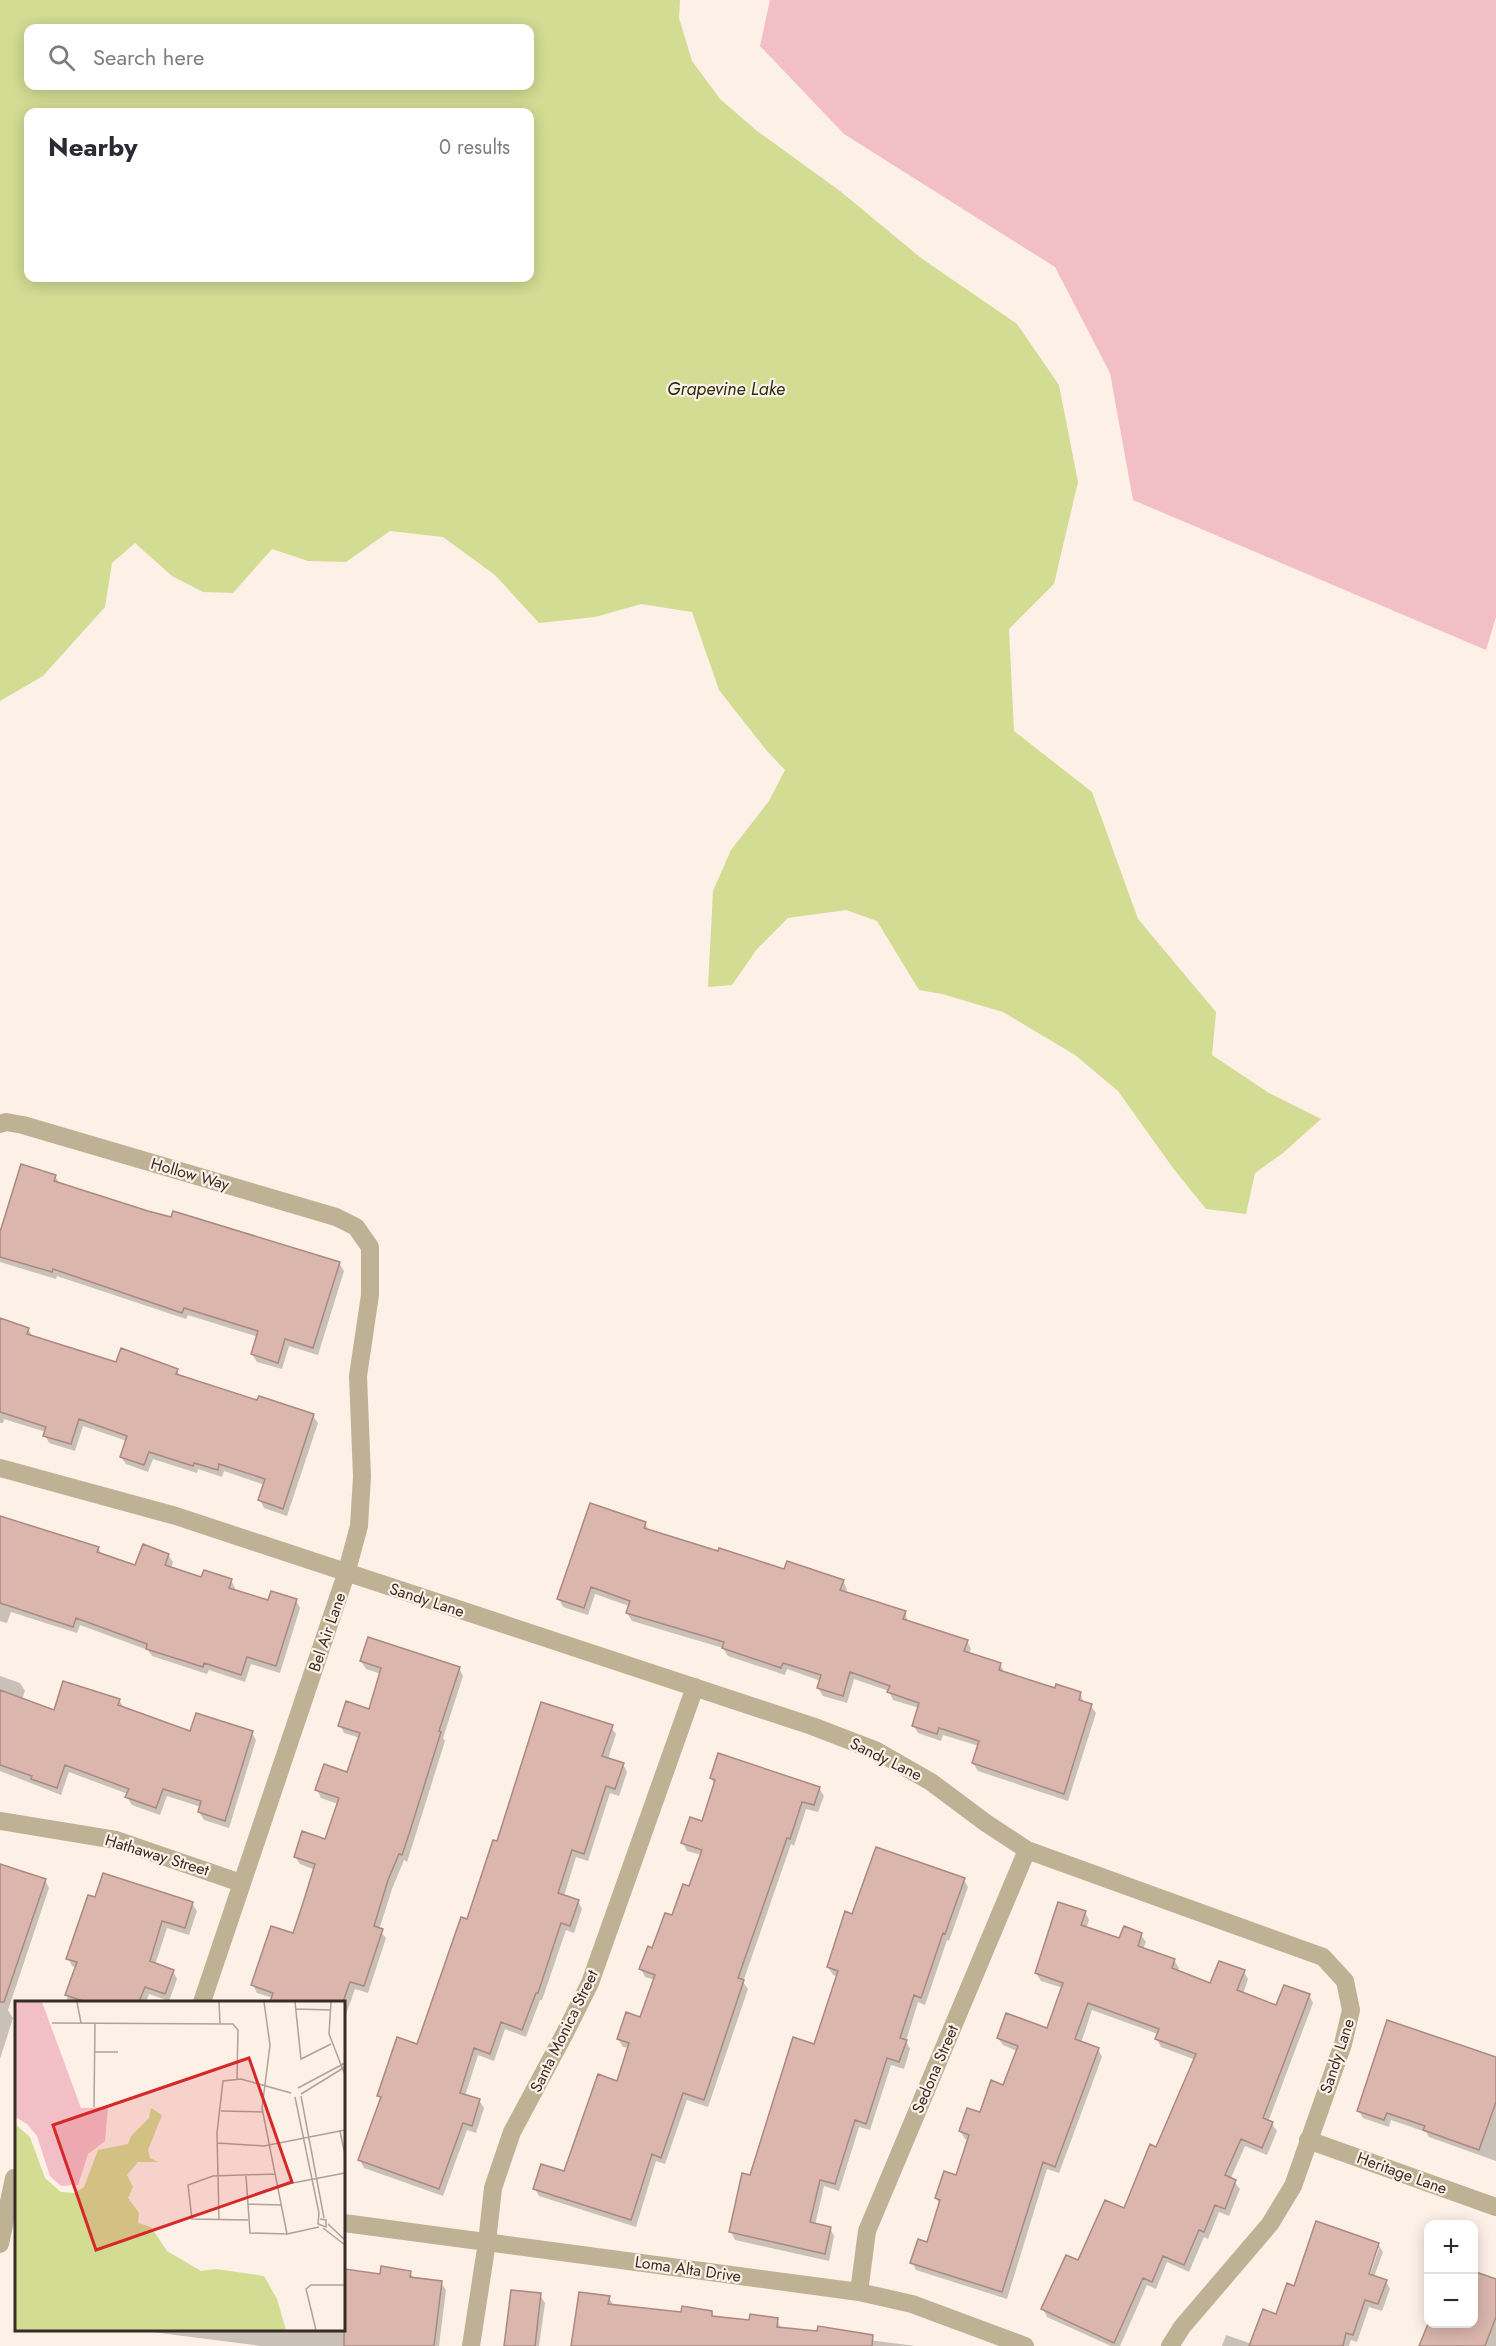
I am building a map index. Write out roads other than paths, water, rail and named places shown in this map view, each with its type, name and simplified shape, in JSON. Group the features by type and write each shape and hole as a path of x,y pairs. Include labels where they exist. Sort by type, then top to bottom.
{"street":[{"name":"Hollow Way","path":"0,1124 6,1122 23,1125 336,1217 356,1227 370,1247"},
{"name":"Bel Air Lane","path":"202,2001 346,1574 359,1526 362,1477 358,1376 370,1295 370,1247"},
{"name":"Sandy Lane","path":"0,1468 176,1516 812,1726 877,1751 931,1782 1027,1850 1323,1957 1344,1981 1351,2010 1343,2044 1293,2186 1270,2224 1182,2327 1170,2346"},
{"name":"Santa Monica Street","path":"471,2346 493,2188 512,2132 590,1983 695,1687"},
{"name":"Hathaway Street","path":"0,1821 116,1839 241,1883"},
{"name":"Sedona Street","path":"859,2292 867,2231 1027,1850"},
{"name":"Heritage Lane","path":"1308,2140 1496,2207"},
{"path":"0,2244 10,2178"},
{"name":"Loma Alta Drive","path":"345,2223 859,2292 912,2304 1025,2346"}],"water":[{"name":"Grapevine Lake","path":"0,0 680,0 679,18 692,61 720,99 757,131 840,191 921,258 1017,324 1059,385 1078,482 1054,584 1009,629 1014,731 1092,792 1138,919 1216,1012 1212,1055 1269,1093 1321,1119 1283,1153 1255,1173 1246,1214 1206,1209 1173,1168 1118,1091 1075,1055 1003,1012 942,994 919,990 877,921 846,910 788,918 757,949 732,985 708,987 713,891 731,850 769,801 785,770 719,690 692,612 641,604 595,617 539,623 495,575 443,537 390,531 346,562 308,561 272,549 233,593 203,592 172,576 135,543 112,563 105,607 43,676 0,701"}]}
